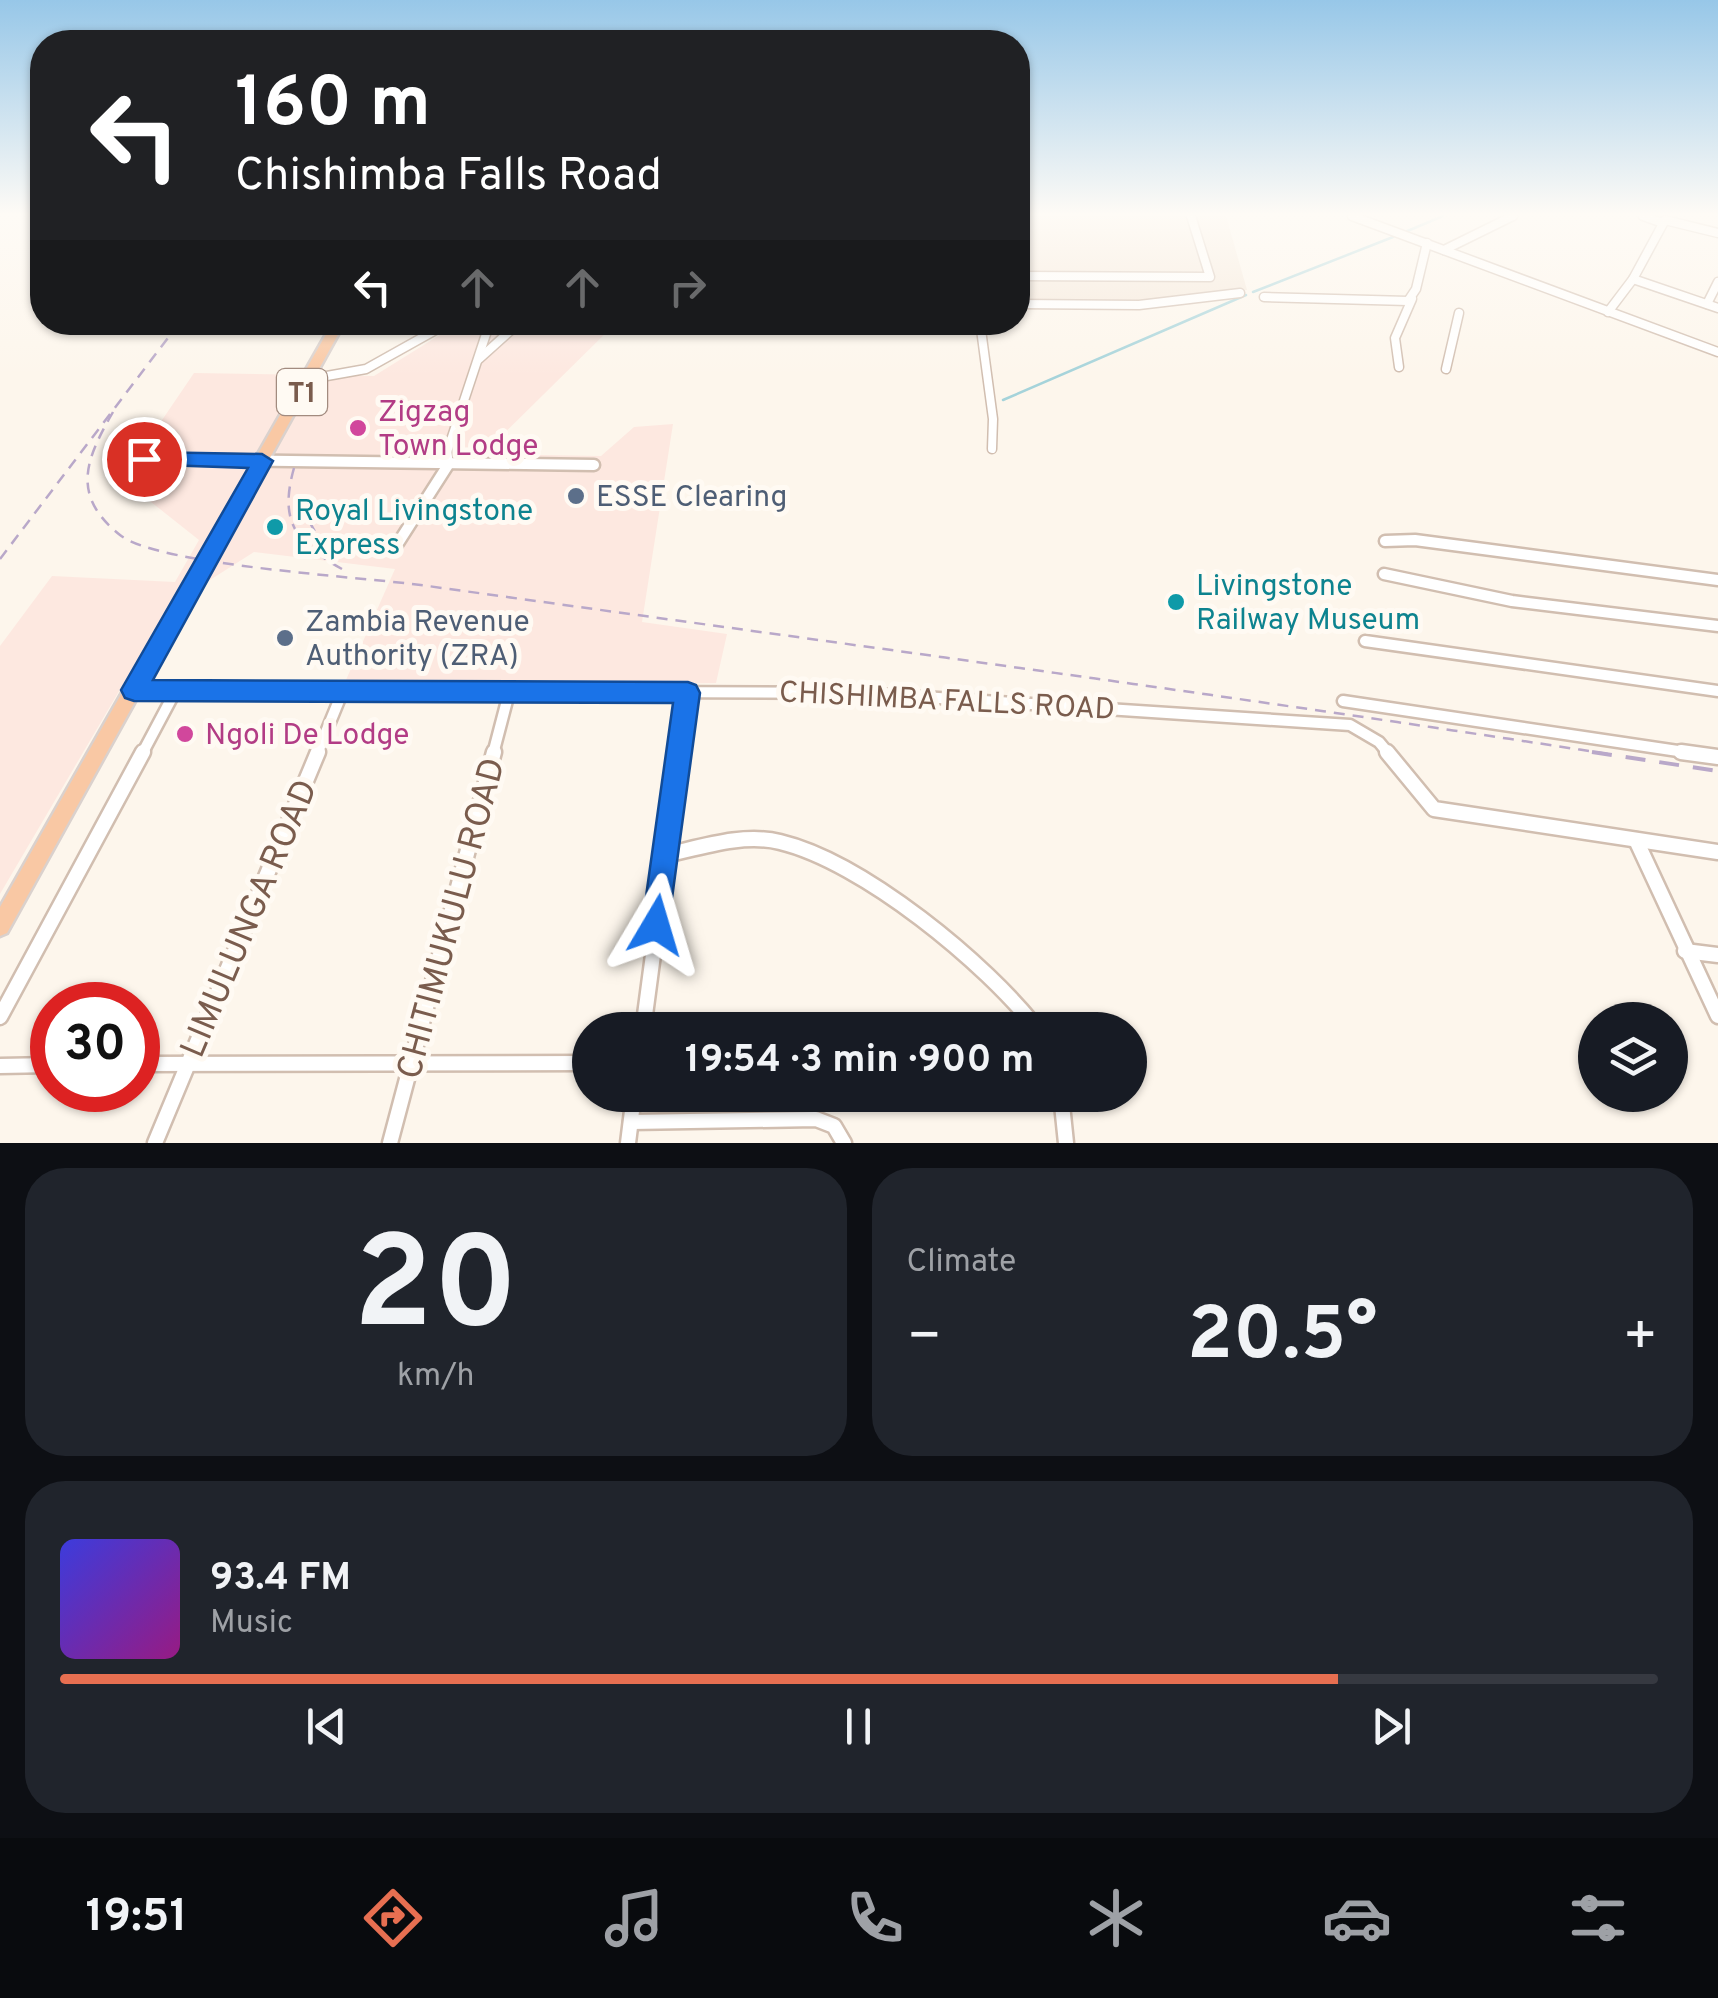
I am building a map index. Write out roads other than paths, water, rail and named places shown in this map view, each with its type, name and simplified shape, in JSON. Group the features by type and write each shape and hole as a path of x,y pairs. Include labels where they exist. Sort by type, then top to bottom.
{"highway":[{"name":"T1","path":"0,926 332,335"}],"street":[{"path":"1030,276 1210,277 1208,269"},
{"path":"1399,367 1396,338 1420,269"},
{"path":"1495,269 1718,352"},
{"path":"1608,312 1637,269"},
{"path":"1632,279 1718,308"},
{"path":"1707,304 1718,282"},
{"path":"1030,304 1139,305 1240,293"},
{"path":"1264,298 1412,299"},
{"path":"1446,369 1459,313"},
{"path":"310,379 341,376 384,364 430,335"},
{"path":"393,550 448,465 446,445 486,335"},
{"path":"479,359 506,335"},
{"path":"982,335 993,419 992,448"},
{"path":"144,459 594,465"},
{"path":"1386,541 1415,540 1718,580"},
{"path":"1384,574 1512,601 1718,626"},
{"path":"1365,642 1718,691"},
{"name":"CHISHIMBA FALLS ROAD","path":"134,690 961,697 1350,725 1379,742 1434,809 1718,852"},
{"path":"0,1017 176,690"},
{"name":"LIMULUNGA ROAD","path":"156,1143 342,693"},
{"name":"CHITIMUKULU ROAD","path":"390,1143 510,693"},
{"path":"645,1012 688,693"},
{"path":"1342,701 1718,756"},
{"path":"666,855 741,839 777,841 846,869 990,976 1022,1012"},
{"path":"1636,840 1718,1016"},
{"path":"1685,951 1718,955"},
{"path":"160,1064 572,1063"},
{"path":"0,1066 30,1065"},
{"path":"628,1143 632,1112"},
{"path":"1063,1112 1066,1143"},
{"path":"631,1122 816,1120 834,1126 844,1143"}],"waterway":[{"path":"1253,292 1311,269"},
{"path":"1003,400 1246,295"}],"railway":[{"path":"0,559 170,335"},
{"path":"113,412 90,461 89,491 94,506 120,535 176,555 428,586 1608,754"},
{"path":"294,468 289,502 295,529 313,550 342,569"},
{"path":"300,505 318,537 337,555"},
{"path":"1592,752 1718,771"}],"place":[{"name":"Zigzag Town Lodge","path":"358,428"},
{"name":"ESSE Clearing","path":"576,496"},
{"name":"Royal Livingstone Express","path":"275,527"},
{"name":"Livingstone Railway Museum","path":"1176,602"},
{"name":"Zambia Revenue Authority (ZRA)","path":"285,638"},
{"name":"Ngoli De Lodge","path":"185,734"}]}
